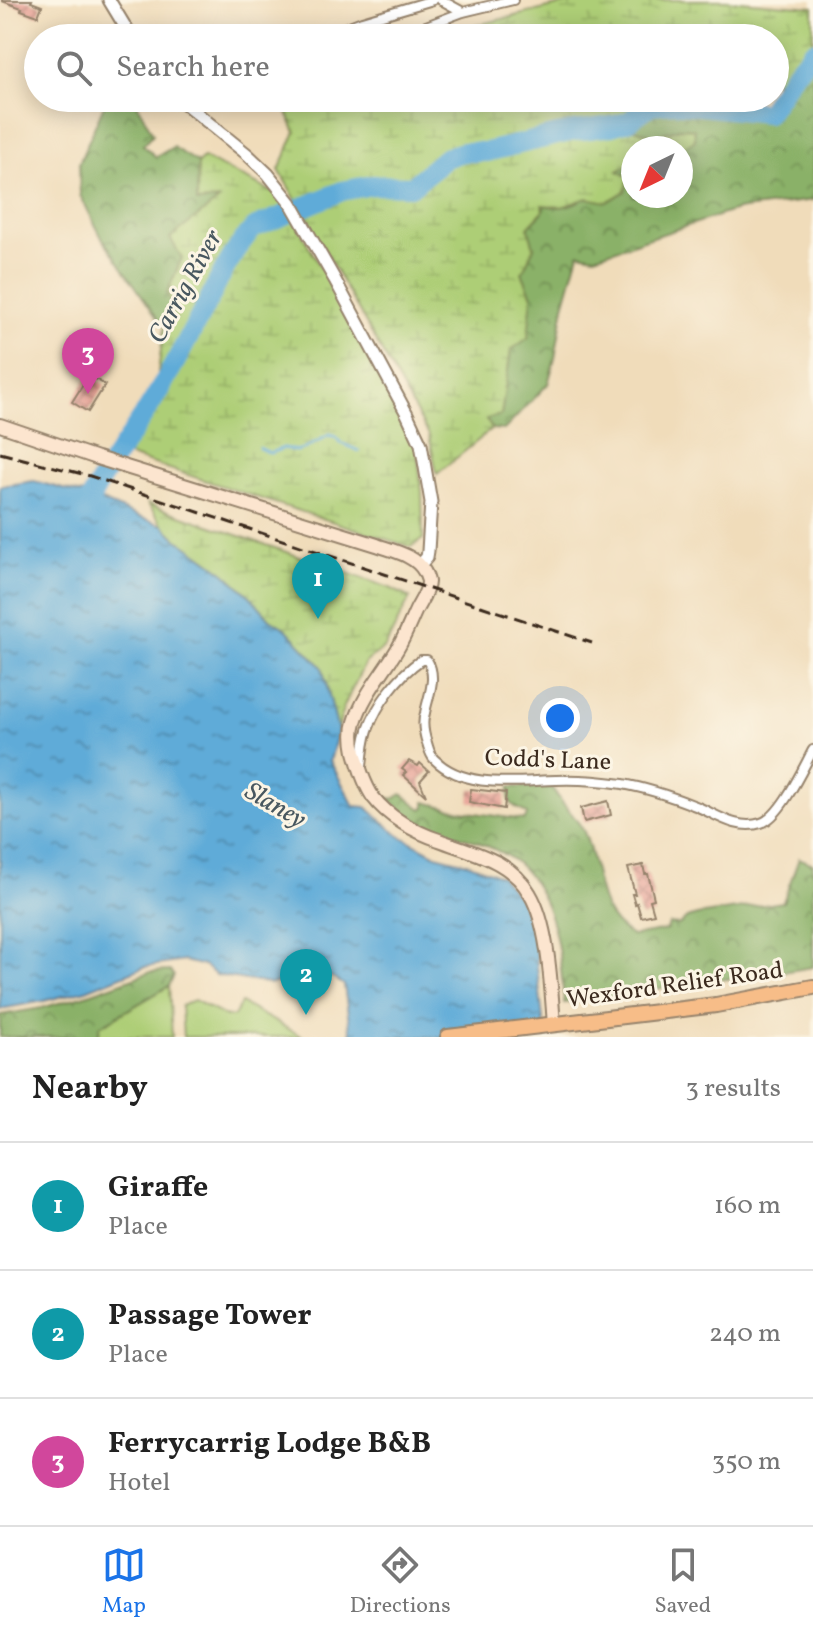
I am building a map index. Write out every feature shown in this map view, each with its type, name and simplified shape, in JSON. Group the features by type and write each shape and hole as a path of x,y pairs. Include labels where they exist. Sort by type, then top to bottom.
{"highway":[{"name":"Wexford Relief Road","path":"448,1037 716,1005 813,987"}],"main road":[{"path":"0,425 377,545 410,557 420,565 428,581 424,594 399,646 365,700 354,726 354,749 373,797 401,821 419,832 498,862 518,877 530,894 540,917 547,954 549,1026"}],"street":[{"path":"109,0 124,24"},
{"path":"354,24 433,0"},
{"path":"441,0 463,12"},
{"path":"431,24 463,12 513,0"},
{"path":"196,113 247,154 291,203 407,414 421,444 431,502 427,557 420,565"},
{"name":"Codd's Lane","path":"361,772 367,733 374,716 384,699 421,660 427,660 432,672 432,686 424,714 425,738 431,756 450,773 460,776 500,782 574,780 626,785 694,805 745,826 764,823 777,811 813,750"}],"green space":[{"path":"583,0 725,0 813,7 813,43 789,73 789,24 481,24"},
{"path":"813,50 813,200 736,210 595,256 579,253 548,384 504,430 492,429 485,419 501,415 511,350 532,296 522,273 534,247 528,227 543,212 542,205 561,207 582,200 621,168 621,208 693,208 693,136 682,136 680,128 655,136 619,124 641,112 789,112 789,83"},
{"path":"101,112 141,112 153,134 143,145 156,157 173,147 198,163 197,202 221,199 182,258 167,293 176,313 160,322 101,236 80,195 79,163"},
{"path":"287,112 628,112 617,119 619,124 655,136 621,136 621,169 618,171 621,173 621,193 607,202 587,198 562,207 542,205 543,211 528,227 534,247 522,273 532,296 528,338 511,350 501,415 486,419 492,429 437,474 429,435 279,170 296,132"},
{"path":"680,128 694,129 695,140 693,136 655,136"},
{"path":"203,158 279,195 404,419 417,450 422,492 423,539 411,547 126,455 165,389 158,372 165,319 176,313 167,293 182,258 170,238 219,200 197,202 198,163"},
{"path":"148,504 390,588 410,598 385,647 365,663 343,708 338,731 322,667 225,573 175,537"},
{"path":"510,787 552,787 584,832 603,903 619,926 632,936 667,930 669,924 679,925 697,915 783,902 799,858 813,864 813,967 564,1003 554,927 540,892 529,876 503,853 474,840 427,826 385,797 393,799 402,794 422,809 425,802 461,811 524,820 527,814 510,802"},
{"path":"170,971 174,976 169,986 100,1026 98,1037 0,1037 0,1015 42,1008 150,972"},
{"path":"169,986 172,1037 98,1037 100,1026"},
{"path":"194,1000 227,1017 234,1016 241,1003 303,1037 183,1037 181,1006"}],"water":[{"name":"Slaney","path":"34,481 81,494 95,489 97,499 163,525 225,573 322,667 338,731 330,761 354,806 366,807 400,836 436,855 501,876 520,899 536,938 545,1037 351,1037 344,985 325,974 270,984 216,975 204,966 184,961 144,967 86,990 0,1009 0,486"}],"building":[{"path":"2,0 32,0 42,6 38,16"},
{"path":"89,375 105,385 88,412 72,402"},
{"path":"409,761 418,766 420,763 429,771 420,781 426,796 403,775 406,772 402,769"},
{"path":"471,789 506,793 504,809 469,802"},
{"path":"608,801 611,815 584,822 581,808"},
{"path":"643,865 654,899 650,900 654,914 641,917 632,894 635,894 628,868"}],"waterway":[{"name":"Carrig River","path":"789,80 813,51"},
{"name":"Carrig River","path":"85,512 106,471 166,380 231,258 256,227 342,191 372,185 412,186 445,158 462,152 486,152 574,131 612,126 629,121 641,112"},
{"name":"Carrig River","path":"758,112 768,112"},
{"path":"259,448 270,453 284,448 296,451 329,435 359,451"}],"railway":[{"path":"0,453 90,476 592,643"}],"place":[{"name":"Ferrycarrig Lodge B&B","path":"88,394"},
{"name":"Giraffe","path":"318,619"},
{"name":"Passage Tower","path":"306,1015"}]}
